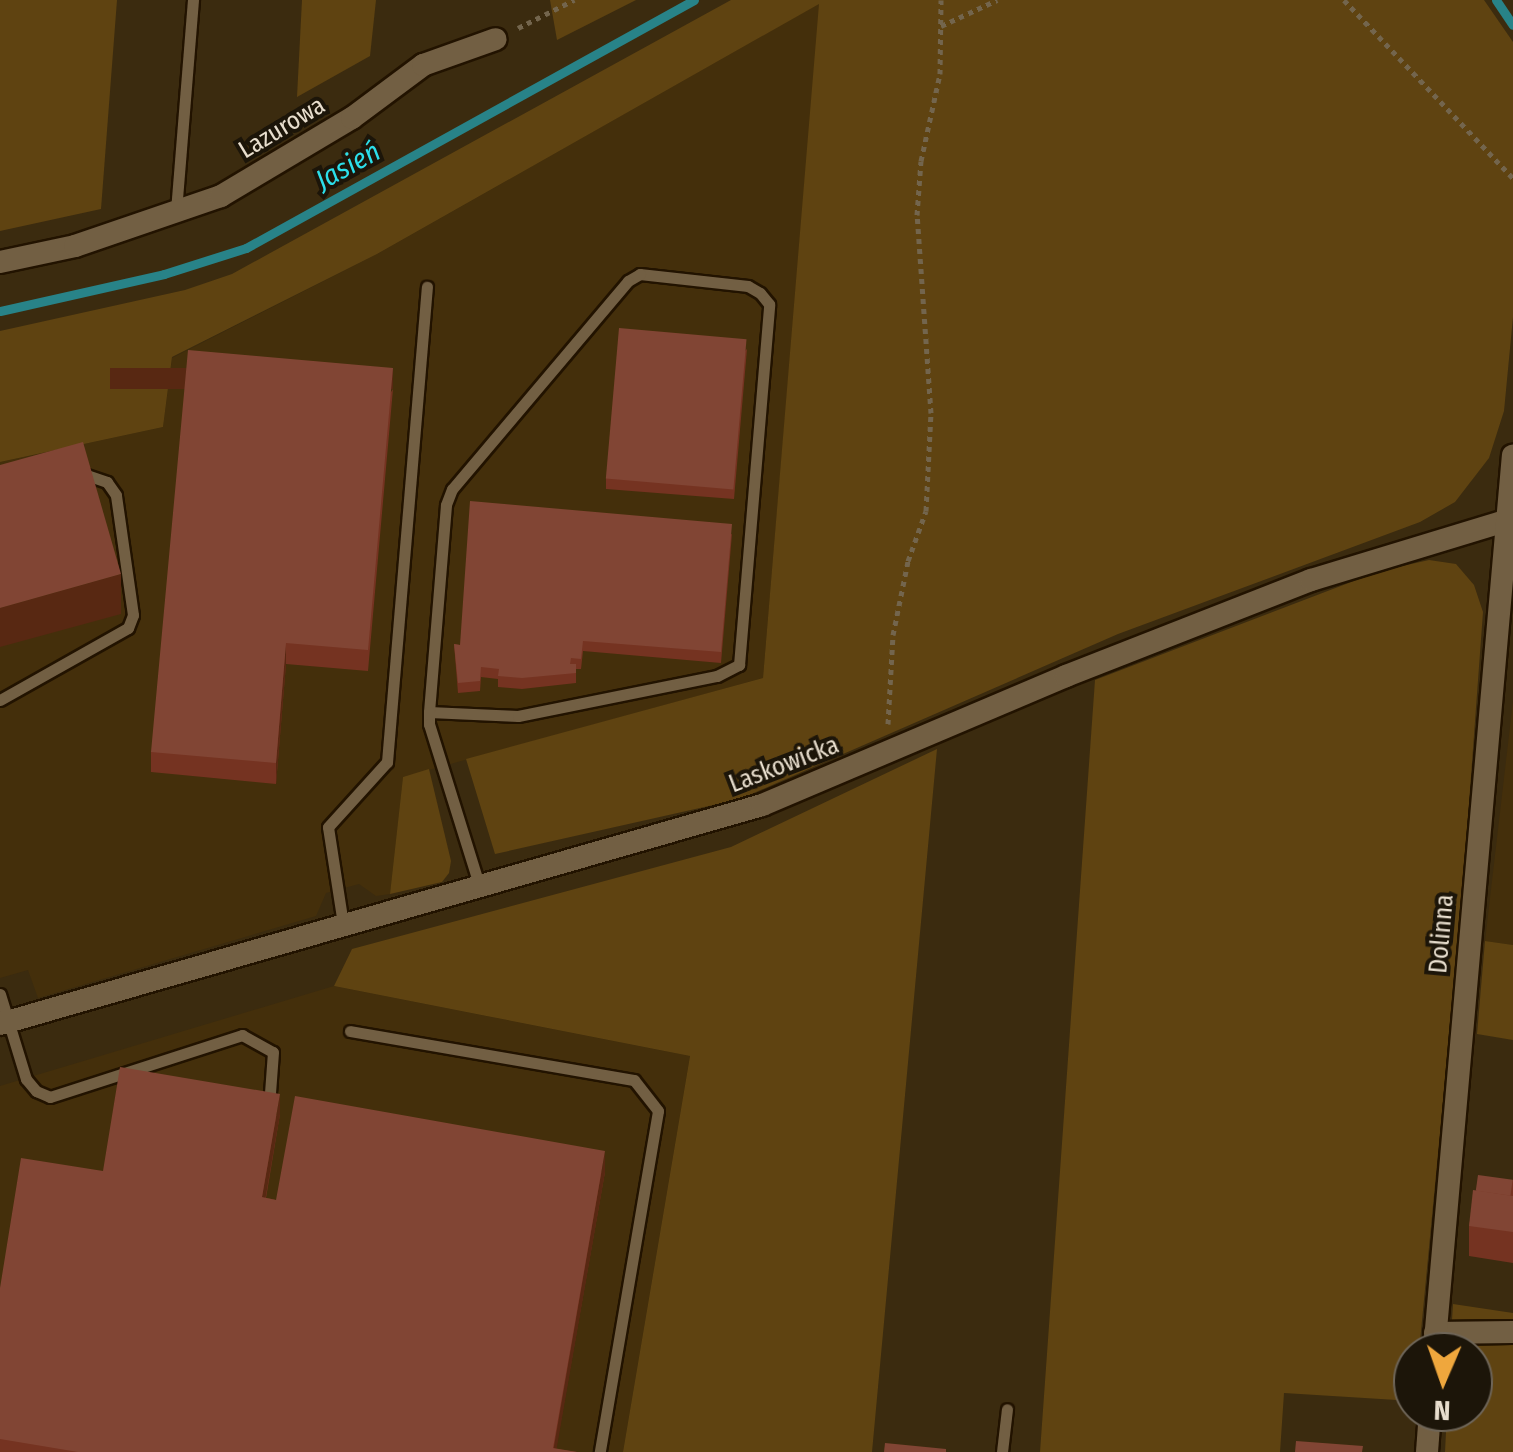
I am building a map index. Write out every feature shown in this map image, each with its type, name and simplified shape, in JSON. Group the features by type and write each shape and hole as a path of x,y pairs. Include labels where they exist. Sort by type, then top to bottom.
{"street":[{"name":"Lazurowa","path":"0,262 76,246 221,196 324,135 423,65 496,39"},
{"path":"1505,521 1513,455"},
{"name":"Laskowicka","path":"4,1023 762,805 1066,676 1310,580 1505,521"},
{"name":"Dolinna","path":"1436,1332 1505,521"}],"lane":[{"path":"175,215 193,0"},
{"path":"429,712 518,716 716,676 740,665 768,304 760,293 748,286 640,274 628,281 452,490 446,505 429,712 429,724 480,888"},
{"path":"343,924 328,827 387,762 427,287"},
{"path":"0,700 128,628 132,616 116,495 107,482 87,473 60,472"},
{"path":"0,994 4,1023 26,1079 36,1091 50,1096 242,1035 273,1052 269,1107"},
{"path":"350,1031 634,1080 658,1111 600,1452"},
{"path":"1002,1452 1006,1409"}],"path":[{"path":"496,39 574,0"},
{"path":"887,754 893,635 908,561 926,511 931,413 917,216 920,161 940,74 941,0"},
{"path":"940,26 997,0"},
{"path":"1344,0 1513,178"}],"shaded area":[{"path":"0,0 117,0 101,209 0,231"},
{"path":"302,0 376,0 370,56 297,97"},
{"path":"550,0 636,0 557,40"},
{"path":"731,0 1484,0 1513,42 1513,317 1504,411 1489,458 1455,502 1420,522 1118,634 740,799 495,854 466,759 763,678 819,4 377,254 172,357 163,427 0,462 0,331 185,290 232,274"},
{"path":"820,3 763,678 403,777 390,894 376,896 359,884 326,893 316,916 38,998 28,970 0,978 0,462 163,427 172,358 377,254"},
{"path":"1429,560 1456,564 1474,585 1483,612 1461,913 1421,1332 1393,1332 1393,1400 1284,1393 1280,1452 1040,1452 1095,680 1380,571"},
{"path":"1513,701 1513,945 1485,941"},
{"path":"937,749 872,1452 623,1452 690,1056 334,986 352,949 731,847"},
{"path":"429,769 451,861 449,873 442,882 390,894 403,777"},
{"path":"1485,941 1513,945 1513,1040 1477,1034"},
{"path":"334,986 690,1056 623,1452 0,1452 0,1086"},
{"path":"1453,1304 1513,1313 1513,1452 1445,1452 1446,1432 1493,1432 1493,1332 1451,1332"}],"building":[{"path":"619,328 747,339 733,490 606,478"},
{"path":"188,350 393,368 368,650 286,643 276,763 151,752"},
{"path":"83,442 121,574 0,608 0,465"},
{"path":"470,501 732,524 721,652 583,641 581,659 571,658 576,673 522,678 498,676 499,669 481,667 480,681 458,683 454,644 460,645"},
{"path":"120,1067 280,1094 262,1197 276,1200 295,1096 605,1151 553,1448 577,1452 78,1452 0,1439 0,1288 21,1158 103,1171"},
{"path":"1478,1175 1513,1180 1510,1196 1476,1191"},
{"path":"1473,1190 1513,1196 1513,1232 1469,1226"},
{"path":"1296,1441 1363,1446 1362,1452 1295,1452"},
{"path":"885,1443 946,1449 946,1452 884,1452"}],"waterway":[{"name":"Jasień","path":"0,311 164,274 246,248 694,0"},
{"path":"1496,0 1513,25"}]}
